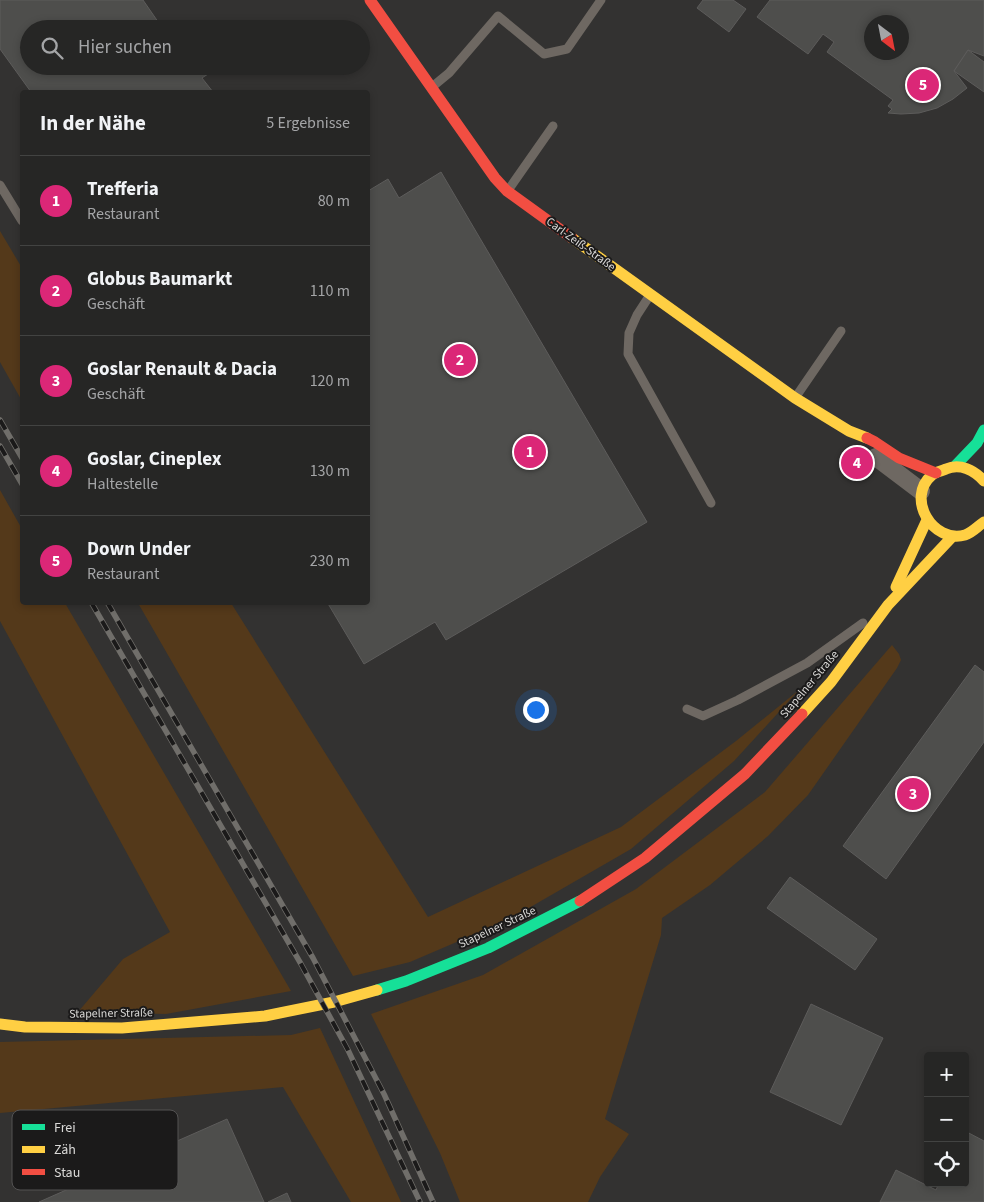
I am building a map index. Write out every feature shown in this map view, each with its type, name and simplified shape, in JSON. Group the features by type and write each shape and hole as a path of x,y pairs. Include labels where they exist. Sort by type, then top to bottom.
{"street":[{"name":"Carl-Zeiß-Straße","path":"370,0 495,178 507,191 795,398 849,431 875,442 898,458 936,472"},
{"path":"955,466 977,443 984,430"},
{"name":"Carl-Zeiß-Straße","path":"849,431 871,454 922,491"},
{"path":"980,531 952,537 942,534 926,522 920,502 925,484 936,472 945,468 955,466 965,468 975,472 984,482"},
{"name":"Stapelner Straße","path":"888,605 926,522"},
{"name":"Stapelner Straße","path":"0,1024 24,1027 122,1028 265,1016 334,1002 406,981 488,948 570,907 646,858 714,802 779,740 832,682 888,605 952,537"}],"lane":[{"path":"432,87 449,73 498,16 544,54 568,49 601,0"},
{"path":"507,191 554,126"},
{"path":"0,185 20,218"},
{"path":"650,295 637,315 629,333 628,354 711,503"},
{"path":"795,398 841,331"},
{"path":"688,709 703,716 738,700 807,663 888,605"}],"shaded area":[{"path":"0,231 20,265 20,397 0,362"},
{"path":"0,490 20,525 20,605 66,605 291,991 166,1014 78,1012 123,959 170,932 0,621"},
{"path":"139,605 232,605 428,917 621,827 736,741 799,690 734,761 631,849 508,920 410,962 353,976"},
{"path":"892,645 901,660 897,668 808,795 768,836 710,885 662,918 661,935 605,1119 629,1134 600,1177 588,1202 460,1202 440,1153 371,1014 483,975 636,889 765,792"},
{"path":"320,1028 401,1202 351,1202 283,1087 33,1110 12,1110 12,1112 0,1113 0,1042 291,1035"}],"building":[{"path":"0,0 143,0 157,20 20,20 20,75 206,75 202,78 211,90 30,90 0,49"},
{"path":"703,0 733,0 746,9 729,32 697,8"},
{"path":"770,0 984,0 984,56 968,50 954,71 967,88 937,108 919,113 888,113 892,109 888,106 893,100 827,52 834,42 823,34 808,54 757,17"},
{"path":"968,50 984,62 984,92 954,71"},
{"path":"441,172 647,522 446,640 435,622 364,664 329,605 370,605 370,190 388,179 399,198"},
{"path":"975,665 984,672 984,742 886,879 843,846"},
{"path":"790,877 877,939 855,970 767,908"},
{"path":"811,1004 883,1038 841,1125 770,1092"},
{"path":"227,1119 264,1202 39,1202 66,1190 178,1190 178,1141"},
{"path":"969,1133 984,1141 984,1202 880,1202 896,1170 924,1184 924,1187 936,1190 937,1187 969,1187"},
{"path":"287,1193 291,1202 268,1202"}],"railway":[{"path":"0,420 20,455"},
{"path":"0,446 20,481"},
{"path":"93,605 301,964 348,1050 420,1202"},
{"path":"109,605 313,958 384,1094 433,1202"}],"traffic: fast":[{"path":"955,466 977,443 984,430"},
{"path":"377,990 406,981 488,948 580,901"}],"traffic: slow":[{"path":"572,238 795,398 849,431 867,438"},
{"path":"984,481 976,474 962,467 951,467 932,475 924,485 921,495 926,517 933,526 943,533 953,536 965,535 984,522"},
{"path":"896,587 926,522"},
{"path":"802,714 831,682 888,605 952,537"},
{"path":"0,1024 25,1027 122,1028 265,1016 334,1002 377,990"}],"traffic: jam":[{"path":"370,0 495,178 507,191 572,238"},
{"path":"867,438 899,458 936,473"},
{"path":"580,901 645,858 745,774 802,714"}],"place":[{"name":"Down Under","path":"923,85"},
{"name":"Globus Baumarkt","path":"460,360"},
{"name":"Trefferia","path":"530,452"},
{"name":"Goslar, Cineplex","path":"857,463"},
{"name":"Goslar Renault & Dacia","path":"913,794"}]}
